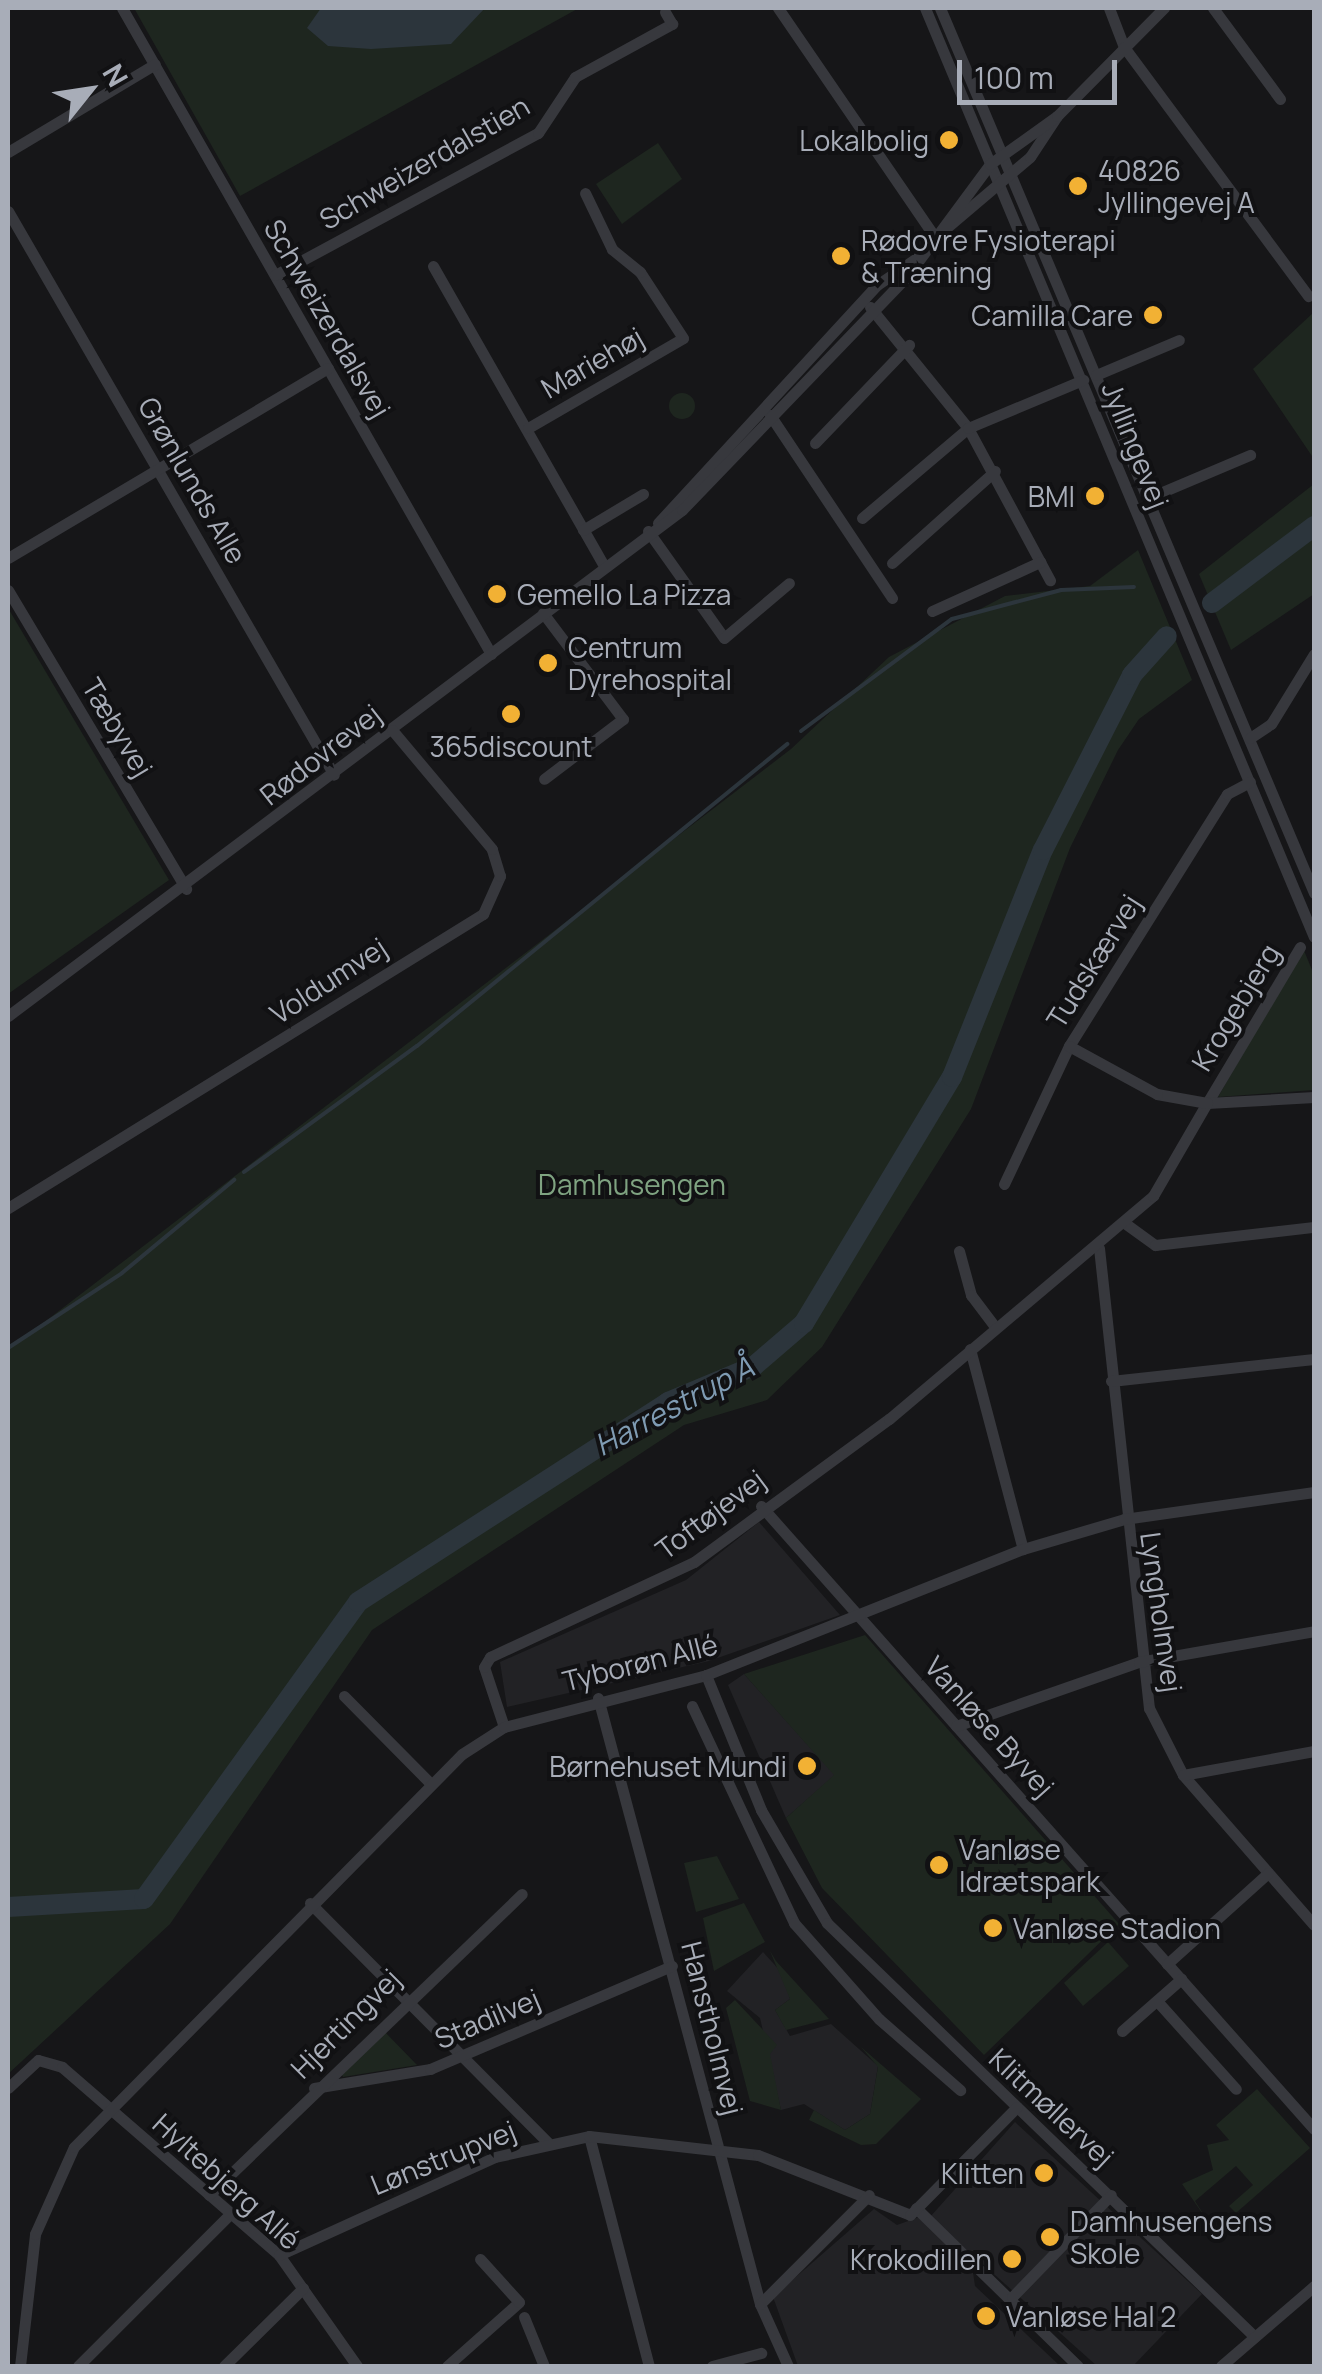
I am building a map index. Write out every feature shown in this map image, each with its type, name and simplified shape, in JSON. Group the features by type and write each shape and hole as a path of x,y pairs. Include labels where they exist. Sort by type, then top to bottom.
{"street":[{"name":"Schweizerdalsvej","path":"122,8 491,654"},
{"path":"778,8 935,237"},
{"name":"Jyllingevej","path":"926,8 998,185 1148,498 1250,738 1314,894 1300,901"},
{"name":"Jyllingevej","path":"940,8 1005,151 1089,378 1314,937"},
{"path":"1109,8 1124,46 1308,296"},
{"name":"Rødovrevej","path":"935,237 1013,172 1057,116 1164,8"},
{"path":"1212,8 1280,99"},
{"name":"Schweizerdalstien","path":"275,275 538,132 575,77 672,24 666,12"},
{"path":"8,152 155,64"},
{"name":"Rødovrevej","path":"8,1016 186,889 653,527 775,420 875,310 990,164 1057,116"},
{"name":"Mariehøj","path":"528,428 683,338 640,272 612,249 585,193"},
{"name":"Grønlunds Alle","path":"8,211 334,775"},
{"name":"Rødovrevej","path":"653,527 862,302 918,257"},
{"name":"Mariehøj","path":"433,266 604,566"},
{"path":"862,302 909,345 968,428 1050,580"},
{"name":"Jyllingevej","path":"1089,378 1179,340"},
{"path":"816,444 909,345"},
{"path":"8,558 328,368"},
{"path":"862,518 968,428 1089,378"},
{"path":"763,409 775,420 892,598"},
{"name":"Jyllingevej","path":"1148,498 1250,455"},
{"path":"892,563 995,472"},
{"path":"584,530 643,494"},
{"path":"653,527 724,638 789,584"},
{"path":"932,611 1040,562"},
{"name":"Tæbyvej","path":"8,590 186,889"},
{"path":"543,613 623,719 544,779"},
{"path":"1250,738 1270,724 1314,654"},
{"name":"Voldumvej","path":"8,1208 483,914 500,876 492,849 392,730"},
{"name":"Tudskærvej","path":"1004,1184 1068,1046 1228,794 1250,782"},
{"name":"Krogebjerg","path":"1207,1103 1300,947"},
{"path":"1068,1046 1158,1094 1207,1103"},
{"name":"Krogebjerg","path":"1207,1103 1314,1097"},
{"name":"Toftøjevej","path":"504,1727 484,1667 490,1657 656,1586 761,1506 855,1446 1126,1224 1207,1103"},
{"path":"1126,1224 1155,1245 1314,1227"},
{"name":"Lyngholmvej","path":"1102,1246 1124,1518 1139,1662 1149,1708 1184,1775 1314,1926"},
{"path":"959,1251 971,1295 996,1328"},
{"path":"970,1348 1023,1549"},
{"path":"1112,1381 1314,1359"},
{"name":"Tyborøn Allé","path":"20,2366 45,2203 107,2108 429,1782 504,1727 598,1698 706,1675 861,1619 1023,1549 1124,1518 1314,1492"},
{"name":"Vanløse Byvej","path":"761,1506 1314,2129"},
{"path":"956,1726 1139,1662 1314,1631"},
{"name":"Klitmøllervej","path":"706,1675 761,1810 827,1923 899,2000 1111,2195 1255,2337"},
{"path":"344,1696 429,1782"},
{"name":"Hanstholmvej","path":"598,1698 760,2304 788,2366"},
{"name":"Klitmøllervej","path":"692,1706 740,1819 794,1922 879,2019 960,2090"},
{"path":"1184,1775 1314,1751"},
{"path":"740,1819 761,1810"},
{"path":"1167,1964 1268,1873"},
{"name":"Hjertingvej","path":"209,2195 406,1997 522,1894"},
{"path":"310,1902 547,2142"},
{"name":"Stadilvej","path":"314,2088 403,2077 462,2056 672,1966"},
{"path":"1122,2031 1181,1979"},
{"path":"879,2019 899,2000"},
{"path":"1157,2000 1236,2089"},
{"name":"Hyltebjerg Allé","path":"8,2088 38,2060 62,2067 279,2255 357,2366"},
{"path":"1017,2107 916,2208 1078,2366"},
{"path":"589,2136 649,2366"},
{"name":"Lønstrupvej","path":"279,2255 547,2142 589,2136 719,2149 796,2165 868,2195 900,2214 916,2208"},
{"path":"760,2304 868,2195"},
{"path":"1012,2298 1111,2195"},
{"path":"78,2366 231,2213"},
{"path":"447,2366 519,2302 480,2259"},
{"path":"1221,2366 1314,2286"},
{"path":"224,2366 303,2288"},
{"path":"524,2317 544,2366"},
{"path":"712,2366 761,2353"}],"shaded area":[{"path":"321,8 485,8 451,44 371,49 328,46 307,28"},
{"path":"759,1522 840,1615 709,1661 507,1707 500,1662 686,1580"},
{"path":"744,1674 835,1775 786,1818 728,1685"},
{"path":"763,1952 783,1974 790,1999 775,2010 790,2036 831,2024 878,2066 870,2114 845,2130 804,2104 781,2110 760,2018 727,1991"},
{"name":"Damhusengens Skole","path":"1015,2122 1202,2294 1133,2366 1097,2366 930,2217"},
{"name":"Damhusengens Skole","path":"874,2209 897,2225 922,2216 971,2259 975,2286 1059,2365 798,2366 773,2297"}],"green space":[{"path":"134,8 579,8 240,196"},
{"path":"658,143 682,179 622,224 596,184"},
{"path":"1314,312 1314,459 1253,369"},
{"path":"682,393 691,397 695,406 691,415 682,419 673,415 669,406 673,397"},
{"path":"1314,484 1314,594 1231,650 1199,574"},
{"name":"Damhusengen","path":"1138,550 1192,680 1139,719 1118,750 1070,848 971,1109 822,1347 767,1400 684,1425 372,1630 170,1924 8,2074 8,1350 791,749 889,657 1005,596 1090,586"},
{"path":"8,608 169,880 8,994"},
{"path":"1303,948 1314,975 1314,1090 1218,1097"},
{"name":"Vanløse Idrætspark","path":"865,1635 1119,1924 984,2055 822,1888 786,1818 834,1775 744,1674"},
{"path":"717,1856 739,1899 696,1912 684,1863"},
{"path":"744,1903 765,1942 714,1971 703,1918"},
{"path":"1108,1942 1129,1966 1083,2006 1064,1983"},
{"path":"770,1951 829,2019 786,2030 775,2010 790,1999"},
{"path":"735,2000 777,2045 770,2054 781,2110 750,2101 726,2008"},
{"path":"384,2031 417,2065 343,2077 341,2073"},
{"path":"861,2047 921,2099 876,2144 861,2145 809,2120 814,2110 845,2130 870,2114 878,2067"},
{"path":"1257,2089 1310,2148 1236,2213 1229,2206 1253,2185 1236,2166 1195,2201 1209,2223 1182,2184 1213,2170 1207,2145 1229,2140 1216,2125"}],"waterway":[{"name":"Harrestrup Å","path":"1212,603 1314,526"},
{"name":"Harrestrup Å","path":"801,731 952,619 1061,590 1134,587"},
{"name":"Harrestrup Å","path":"8,1907 144,1899 358,1602 668,1402 754,1366 804,1323 952,1077 1043,850 1132,675 1167,636"},
{"name":"Harrestrup Å","path":"244,1172 417,1046 787,744"},
{"name":"Harrestrup Å","path":"8,1348 122,1273 234,1180"}],"place":[{"name":"Lokalbolig","path":"949,140"},
{"name":"40826 Jyllingevej A","path":"1078,186"},
{"name":"Rødovre Fysioterapi & Træning","path":"841,256"},
{"name":"Camilla Care","path":"1153,315"},
{"name":"BMI","path":"1095,496"},
{"name":"Gemello La Pizza","path":"497,594"},
{"name":"Centrum Dyrehospital","path":"548,663"},
{"name":"365discount","path":"511,714"},
{"name":"Børnehuset Mundi","path":"807,1766"},
{"name":"Vanløse Idrætspark","path":"939,1865"},
{"name":"Vanløse Stadion","path":"993,1928"},
{"name":"Klitten","path":"1044,2173"},
{"name":"Damhusengens Skole","path":"1050,2237"},
{"name":"Krokodillen","path":"1012,2259"},
{"name":"Vanløse Hal 2","path":"986,2316"}]}
